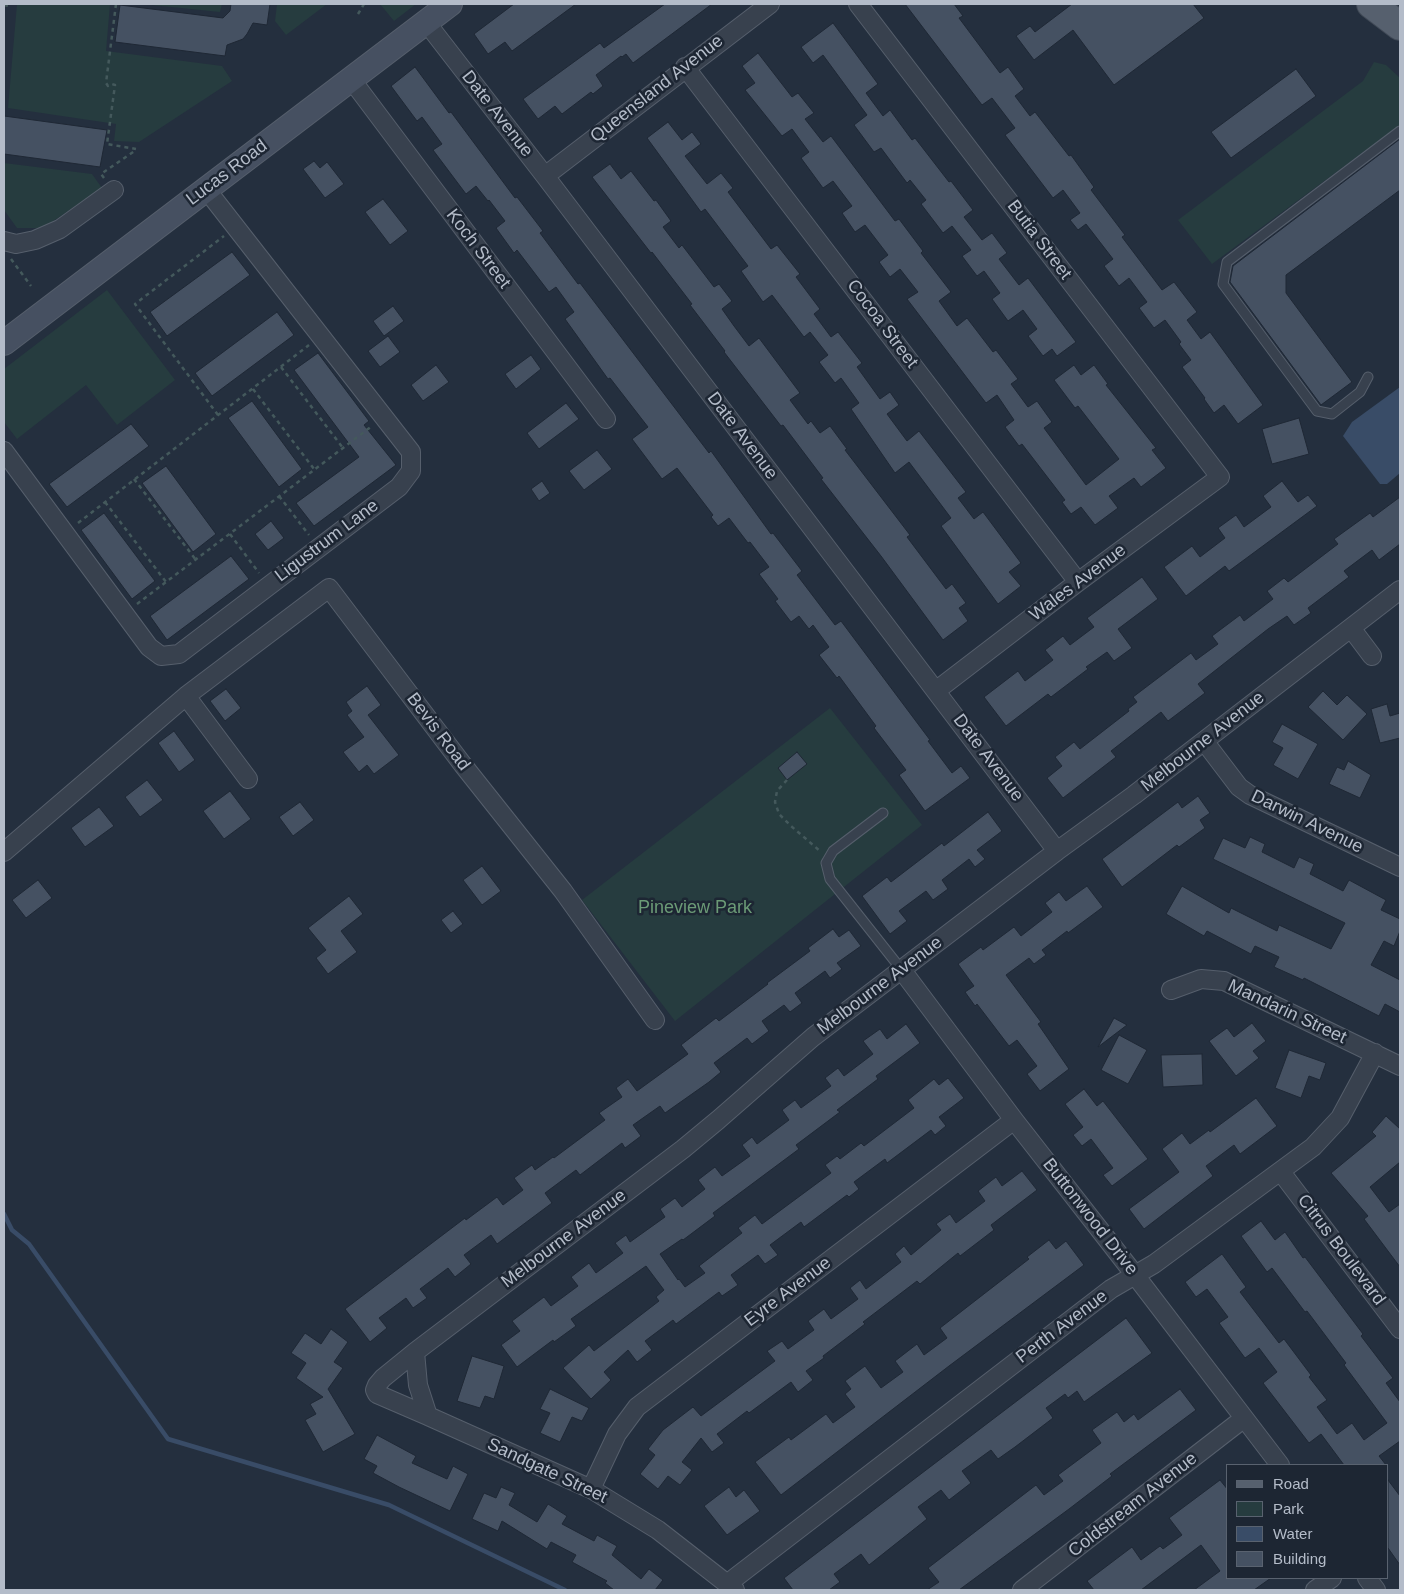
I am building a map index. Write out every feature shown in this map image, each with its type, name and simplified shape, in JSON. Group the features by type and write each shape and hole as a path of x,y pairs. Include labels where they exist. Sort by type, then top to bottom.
{"main road":[{"path":"1371,4 1400,26"}],"street":[{"name":"Lucas Road","path":"4,343 450,4"},
{"name":"Queensland Avenue","path":"546,176 685,67 770,4"},
{"name":"Butia Street","path":"858,4 1220,477"},
{"name":"Date Avenue","path":"426,22 546,176 1057,850"},
{"name":"Cocoa Street","path":"685,67 1078,582"},
{"name":"Koch Street","path":"351,79 606,419"},
{"name":"Ligustrum Lane","path":"4,451 149,647 162,656 178,654 399,487 411,471 411,452 206,189"},
{"path":"6,249 16,244 35,240 60,229 114,190"},
{"name":"Wales Avenue","path":"937,690 1220,477"},
{"name":"Bevis Road","path":"4,852 186,696 329,588 463,765 562,891 655,1020"},
{"name":"Melbourne Avenue","path":"428,1416 377,1394 375,1390 377,1385 415,1352 683,1149 813,1037 1057,850 1134,795 1400,590"},
{"path":"1351,628 1372,656"},
{"path":"186,696 248,779"},
{"name":"Darwin Avenue","path":"1204,741 1239,787 1250,795 1400,867"},
{"name":"Buttonwood Drive","path":"901,969 1014,1120 1279,1464"},
{"name":"Mandarin Street","path":"1171,990 1201,979 1224,981 1400,1066"},
{"name":"Perth Avenue","path":"731,1587 1103,1295 1154,1264 1313,1147 1340,1118 1375,1053"},
{"name":"Eyre Avenue","path":"591,1489 617,1434 637,1407 1014,1120"},
{"name":"Citrus Boulevard","path":"1281,1172 1400,1329"},
{"path":"415,1352 418,1385 428,1416"},
{"name":"Sandgate Street","path":"428,1416 591,1489 658,1530 731,1587"},
{"name":"Coldstream Avenue","path":"1022,1590 1244,1419"},
{"path":"1315,1590 1331,1579"},
{"path":"1368,1579 1376,1590"}],"lane":[{"path":"1368,377 1360,392 1332,414 1316,410 1223,284 1227,262 1400,131"},
{"path":"883,813 833,851 826,863 830,879 901,969"}],"path":[{"path":"4,5 9,6 9,4"},
{"path":"114,190 101,174 136,149 107,144 115,85 108,86 106,83 116,4"},
{"path":"358,14 364,4"},
{"path":"218,415 135,304 236,227"},
{"path":"6,249 31,286"},
{"path":"65,533 321,336"},
{"path":"281,367 343,448"},
{"path":"253,389 314,470"},
{"path":"124,614 384,417"},
{"path":"134,480 196,560"},
{"path":"279,496 319,548"},
{"path":"105,502 166,582"},
{"path":"230,534 269,586"},
{"path":"787,780 777,791 775,802 779,814 812,844 830,857"}],"green space":[{"path":"17,4 110,4 106,51 222,66 232,81 139,142 114,141 116,124 8,108"},
{"path":"142,4 222,4 220,12"},
{"path":"277,4 327,4 286,35 275,21"},
{"path":"380,4 416,4 394,21"},
{"path":"1374,62 1386,65 1400,78 1400,125 1212,264 1178,220 1363,81"},
{"path":"4,163 92,174 102,188 43,228 17,228 4,210"},
{"path":"107,290 175,380 117,425 86,385 17,439 4,422 4,369"},
{"name":"Pineview Park","path":"830,708 922,825 675,1021 582,900"}],"water":[{"path":"1400,387 1400,473 1387,484 1380,484 1343,436 1352,422"}],"building":[{"path":"231,4 270,4 267,25 253,23 243,39 227,45 225,56 115,42 120,5 223,18 230,11"},
{"path":"514,4 576,4 512,51 505,42 488,54 474,34"},
{"path":"665,4 712,4 633,63 626,54 621,56 596,75 603,86 593,94 591,92 562,114 555,106 538,119 523,99 600,43 604,48"},
{"path":"905,4 954,4 963,16 959,18 1000,73 1008,67 1024,89 1015,96 1030,116 1035,112 1069,156 1071,155 1094,187 1091,190 1125,235 1122,237 1162,290 1174,282 1197,312 1187,320 1201,339 1210,332 1263,405 1238,424 1224,405 1214,413 1182,367 1191,360 1165,320 1154,328 1139,308 1147,302 1129,278 1119,286 1104,266 1113,259 1086,224 1078,230 1070,220 1080,213 1063,190 1053,198 1005,135 1015,128 992,98 982,105"},
{"path":"1072,4 1193,4 1204,18 1114,85 1073,30 1034,60 1016,36 1030,26 1035,32"},
{"path":"833,23 878,84 866,93 883,116 890,110 912,140 915,138 973,210 964,217 982,240 992,233 1007,253 999,259 1019,285 1028,278 1076,342 1057,356 1052,349 1043,356 1028,336 1037,329 1023,310 1008,321 992,299 1000,293 984,271 977,276 962,256 971,250 952,226 943,233 921,204 926,200 910,180 907,183 881,148 874,152 854,125 867,115 823,55 813,63 801,47"},
{"path":"758,53 792,97 798,93 814,113 805,119 823,142 831,136 895,221 899,219 923,251 921,253 951,292 939,301 957,326 967,318 993,352 996,350 1018,379 1011,384 1028,407 1037,401 1052,422 1044,428 1086,485 1119,459 1078,406 1075,408 1054,380 1074,365 1081,375 1094,365 1108,384 1106,385 1156,448 1152,450 1166,468 1141,487 1134,478 1109,496 1118,508 1095,525 1081,507 1071,514 1062,502 1065,500 1022,444 1019,446 1005,427 1014,420 997,395 986,403 907,299 918,292 900,269 890,277 879,262 888,255 865,225 855,232 842,213 852,206 833,181 823,188 801,158 809,152 792,129 782,136 745,90 755,83 742,66"},
{"path":"415,67 515,198 517,197 543,231 540,233 578,284 580,283 709,453 711,451 771,534 773,533 802,571 797,575 835,625 841,621 930,740 928,741 952,773 961,766 970,778 925,811 899,775 906,770 874,728 876,726 839,676 837,678 819,655 829,647 813,625 809,629 799,616 791,622 775,601 778,599 759,574 769,567 729,518 718,526 711,517 713,515 677,468 662,479 632,439 648,427 610,378 608,379 565,319 574,312 556,287 549,292 517,250 514,253 496,228 505,221 489,200 476,186 466,194 433,150 442,144 422,117 417,121 391,86"},
{"path":"1296,69 1316,96 1231,158 1211,132"},
{"path":"4,116 107,130 100,167 4,154"},
{"path":"668,122 682,140 692,132 701,144 685,156 707,184 721,173 733,188 728,192 771,249 777,245 800,274 796,277 820,309 814,314 831,337 838,332 862,363 857,367 880,399 890,392 899,405 887,414 907,441 919,431 966,492 958,498 974,519 983,512 1021,563 1009,572 1021,586 998,604 941,526 951,518 909,462 895,473 851,409 859,403 841,378 835,383 819,362 828,355 810,332 804,337 772,295 763,302 741,271 748,266 705,209 701,212 647,138"},
{"path":"1400,139 1400,190 1286,275 1286,293 1352,382 1321,405 1230,282 1233,266"},
{"path":"314,161 320,168 327,162 344,184 325,198 303,169"},
{"path":"610,164 621,179 631,171 654,201 656,200 671,221 663,227 679,248 682,245 714,287 719,284 732,301 722,309 734,326 749,346 759,338 800,393 790,400 808,424 811,421 820,433 830,426 847,449 845,450 910,535 907,537 946,589 952,584 966,603 959,608 968,621 943,640 821,479 823,478 783,425 781,426 724,352 690,305 692,304 592,177"},
{"path":"383,199 408,231 390,245 365,212"},
{"path":"232,252 250,275 167,336 150,312"},
{"path":"393,306 404,321 384,336 373,321"},
{"path":"277,312 294,335 212,396 195,373"},
{"path":"388,336 400,352 380,367 368,351"},
{"path":"318,353 369,421 364,425 396,465 314,526 296,503 359,457 294,370"},
{"path":"531,355 541,369 516,389 505,374"},
{"path":"436,365 449,382 423,401 411,385"},
{"path":"252,401 302,469 279,487 228,418"},
{"path":"566,403 579,419 539,449 527,433"},
{"path":"1299,418 1309,454 1272,464 1262,429"},
{"path":"131,424 149,446 67,507 49,484"},
{"path":"597,450 612,469 584,490 569,471"},
{"path":"166,466 216,534 193,552 142,483"},
{"path":"542,481 550,493 539,501 531,489"},
{"path":"1282,481 1298,502 1308,495 1317,506 1229,571 1225,566 1186,596 1164,567 1192,546 1200,557 1225,538 1218,528 1236,515 1244,527 1271,507 1263,496"},
{"path":"1400,497 1400,544 1379,560 1372,550 1344,571 1349,577 1308,608 1311,613 1294,625 1287,616 1268,629 1198,684 1205,693 1168,721 1161,712 1111,751 1116,757 1063,798 1047,778 1062,766 1055,757 1074,742 1080,749 1129,711 1128,709 1137,702 1133,697 1191,653 1196,660 1218,644 1212,636 1240,615 1244,621 1273,599 1267,591 1284,578 1288,582 1338,544 1334,539 1370,513 1373,517"},
{"path":"104,513 155,581 132,599 81,530"},
{"path":"271,521 284,538 268,550 255,534"},
{"path":"231,556 249,579 167,640 150,616"},
{"path":"1142,577 1158,599 1118,629 1132,648 1114,661 1107,652 1051,697 1048,694 1006,726 984,697 1018,671 1025,681 1053,660 1045,650 1063,636 1070,645 1094,627 1087,618"},
{"path":"367,686 381,705 368,715 399,755 374,774 367,765 359,772 343,752 364,737 347,715 352,711 346,702"},
{"path":"226,689 241,708 225,721 210,701"},
{"path":"1323,691 1337,705 1347,695 1367,714 1343,740 1308,707"},
{"path":"1387,704 1390,716 1400,713 1400,738 1380,743 1371,709"},
{"path":"1282,724 1318,744 1298,779 1273,765 1283,748 1272,742"},
{"path":"174,731 195,760 179,772 158,743"},
{"path":"797,752 807,764 787,780 778,768"},
{"path":"1348,761 1371,775 1360,798 1329,784 1337,767 1344,770"},
{"path":"147,780 163,800 140,817 125,797"},
{"path":"230,791 251,819 224,839 203,811"},
{"path":"1198,796 1210,813 1200,820 1205,828 1179,847 1177,845 1122,887 1102,859 1178,802 1182,808"},
{"path":"300,802 314,820 293,836 279,817"},
{"path":"99,807 114,826 85,847 71,828"},
{"path":"988,812 1002,831 977,850 985,859 975,867 969,859 942,880 948,889 933,900 926,891 899,911 907,921 890,934 862,896 887,877 891,882 942,843 944,846"},
{"path":"1250,837 1265,844 1262,852 1294,868 1299,857 1314,864 1310,874 1343,891 1349,880 1386,900 1381,910 1400,919 1400,931 1394,946 1384,941 1371,965 1400,980 1400,1012 1385,1004 1379,1016 1304,978 1303,980 1274,967 1279,957 1255,946 1251,954 1207,931 1204,936 1166,914 1182,886 1229,913 1231,908 1277,931 1279,925 1331,949 1345,923 1213,859 1223,838 1245,848"},
{"path":"482,866 501,891 482,905 463,880"},
{"path":"38,880 52,898 26,918 12,900"},
{"path":"1087,886 1103,907 1042,950 1046,955 1034,964 1029,958 1006,975 1041,1022 1038,1024 1069,1069 1040,1091 1027,1074 1037,1066 1017,1040 1009,1046 977,1004 975,1006 965,992 974,986 958,964 981,947 983,950 1014,927 1021,936 1052,912 1045,903 1059,892 1066,901"},
{"path":"349,896 363,914 341,931 357,952 328,974 316,958 326,950 308,928"},
{"path":"453,911 463,924 451,933 441,920"},
{"path":"833,929 839,937 849,930 861,946 837,963 842,969 830,978 825,971 795,993 802,1003 790,1012 784,1005 762,1021 769,1031 752,1044 747,1038 714,1063 721,1072 709,1082 665,1113 660,1106 633,1125 641,1136 625,1148 622,1143 580,1175 576,1170 545,1193 552,1203 497,1244 491,1235 464,1255 471,1264 455,1277 448,1268 420,1289 427,1298 413,1308 406,1298 379,1318 387,1328 370,1342 345,1309 465,1218 466,1220 497,1197 503,1205 523,1190 514,1178 532,1165 535,1170 554,1158 605,1120 599,1113 622,1097 616,1088 628,1079 637,1091 688,1054 681,1045 716,1018 719,1021 768,984 810,951 808,948"},
{"path":"1114,1018 1127,1025 1098,1047"},
{"path":"1252,1023 1266,1041 1253,1051 1259,1058 1236,1076 1209,1041 1227,1028 1234,1037"},
{"path":"906,1024 920,1043 876,1076 878,1079 837,1110 840,1112 796,1145 799,1149 713,1213 715,1216 683,1240 660,1254 685,1287 705,1273 699,1266 742,1233 738,1228 755,1215 762,1224 831,1173 825,1165 837,1156 840,1159 861,1143 864,1146 914,1108 908,1100 934,1079 939,1085 948,1078 964,1098 939,1117 946,1126 935,1135 931,1130 887,1163 885,1159 854,1182 859,1189 849,1197 847,1195 804,1227 801,1222 770,1245 778,1255 765,1264 758,1255 731,1275 738,1285 722,1296 719,1292 676,1324 673,1320 645,1341 652,1350 637,1362 628,1350 604,1372 611,1380 591,1399 563,1368 589,1345 594,1351 659,1301 656,1297 664,1290 646,1266 571,1319 576,1326 554,1342 553,1340 517,1367 501,1345 520,1331 512,1321 544,1297 551,1306 578,1286 571,1277 589,1263 596,1273 623,1253 615,1243 626,1235 630,1242 665,1217 660,1209 675,1198 682,1207 705,1189 698,1180 715,1167 722,1176 750,1156 742,1145 752,1137 757,1144 789,1120 782,1110 795,1100 801,1108 831,1086 825,1078 838,1068 844,1076 873,1054 863,1041 880,1029 887,1039"},
{"path":"1119,1035 1147,1050 1128,1084 1101,1070"},
{"path":"1289,1050 1326,1063 1320,1080 1309,1076 1301,1098 1275,1088"},
{"path":"1202,1054 1203,1085 1163,1087 1161,1055"},
{"path":"1084,1089 1097,1106 1103,1101 1148,1159 1112,1186 1103,1175 1113,1168 1091,1139 1082,1146 1073,1135 1083,1127 1065,1104"},
{"path":"1256,1098 1277,1126 1240,1154 1234,1145 1206,1166 1213,1176 1144,1229 1129,1209 1179,1172 1162,1149 1182,1133 1190,1144 1209,1130 1210,1132"},
{"path":"1386,1116 1400,1129 1400,1162 1370,1187 1389,1212 1400,1204 1400,1267 1364,1219 1368,1216 1331,1173 1376,1136 1372,1132"},
{"path":"1022,1171 1037,1190 991,1225 994,1230 960,1256 958,1253 920,1284 917,1281 863,1322 865,1324 806,1371 813,1380 798,1392 791,1382 749,1413 747,1411 717,1434 724,1443 712,1452 701,1438 682,1462 692,1470 680,1485 668,1476 658,1489 640,1474 655,1455 648,1449 663,1430 693,1407 701,1416 775,1361 767,1351 782,1341 788,1349 814,1330 808,1321 824,1309 831,1319 858,1299 850,1288 860,1280 866,1289 901,1262 895,1254 904,1246 911,1255 941,1230 936,1224 950,1214 956,1223 985,1201 978,1191 996,1177 1002,1186"},
{"path":"1261,1221 1275,1240 1285,1232 1363,1334 1361,1336 1393,1378 1386,1383 1400,1402 1400,1441 1379,1456 1385,1464 1343,1464 1321,1434 1309,1443 1263,1383 1277,1372 1259,1348 1245,1358 1219,1323 1228,1317 1207,1289 1196,1297 1185,1282 1222,1254 1246,1287 1240,1292 1279,1343 1284,1339 1327,1400 1317,1407 1337,1434 1352,1423 1364,1440 1387,1423 1344,1365 1346,1363 1307,1311 1305,1312 1272,1268 1267,1272 1241,1236"},
{"path":"1049,1240 1056,1249 1066,1241 1084,1265 781,1495 755,1462 789,1437 791,1440 826,1414 833,1423 855,1407 845,1394 851,1389 845,1381 865,1366 881,1388 903,1372 895,1361 917,1344 924,1355 947,1338 940,1328 1029,1259 1027,1257"},
{"path":"1126,1318 1152,1353 1084,1402 1077,1391 1068,1398 1065,1394 1046,1408 1053,1418 998,1459 991,1450 962,1471 971,1483 949,1500 941,1490 918,1507 927,1519 869,1565 861,1554 834,1574 840,1582 829,1590 793,1590 784,1578"},
{"path":"331,1329 348,1342 334,1362 343,1368 328,1389 355,1434 323,1452 305,1420 316,1414 310,1404 323,1397 296,1378 306,1363 291,1353 305,1333 321,1344"},
{"path":"472,1356 504,1366 494,1399 485,1396 480,1408 457,1401"},
{"path":"550,1389 589,1408 582,1421 572,1417 560,1442 540,1433 550,1413 540,1409"},
{"path":"1180,1389 1196,1410 1110,1474 1112,1476 1069,1509 959,1590 927,1590 939,1582 928,1568 1036,1485 1044,1495 1063,1481 1058,1475 1101,1443 1092,1430 1117,1412 1124,1422 1134,1414 1138,1420"},
{"path":"377,1435 416,1456 412,1463 447,1479 453,1466 468,1474 450,1511 373,1473 377,1466 364,1459"},
{"path":"1220,1480 1226,1488 1226,1579 1270,1579 1254,1590 1194,1590 1220,1571 1201,1545 1141,1590 1094,1590 1087,1581 1132,1547 1141,1560 1160,1546 1163,1549 1182,1535 1169,1518"},
{"path":"1389,1481 1400,1496 1400,1565 1389,1549"},
{"path":"501,1487 515,1493 509,1505 537,1522 548,1504 567,1516 562,1524 594,1541 597,1535 617,1546 612,1555 641,1579 649,1569 663,1580 655,1590 614,1590 605,1583 607,1581 572,1562 576,1555 551,1542 547,1549 502,1521 498,1531 472,1519 484,1493 496,1498"},
{"path":"729,1487 736,1497 744,1490 760,1511 727,1535 704,1506"}],"waterway":[{"path":"4,1214 12,1230 29,1244 168,1439 389,1505 565,1590"}]}
